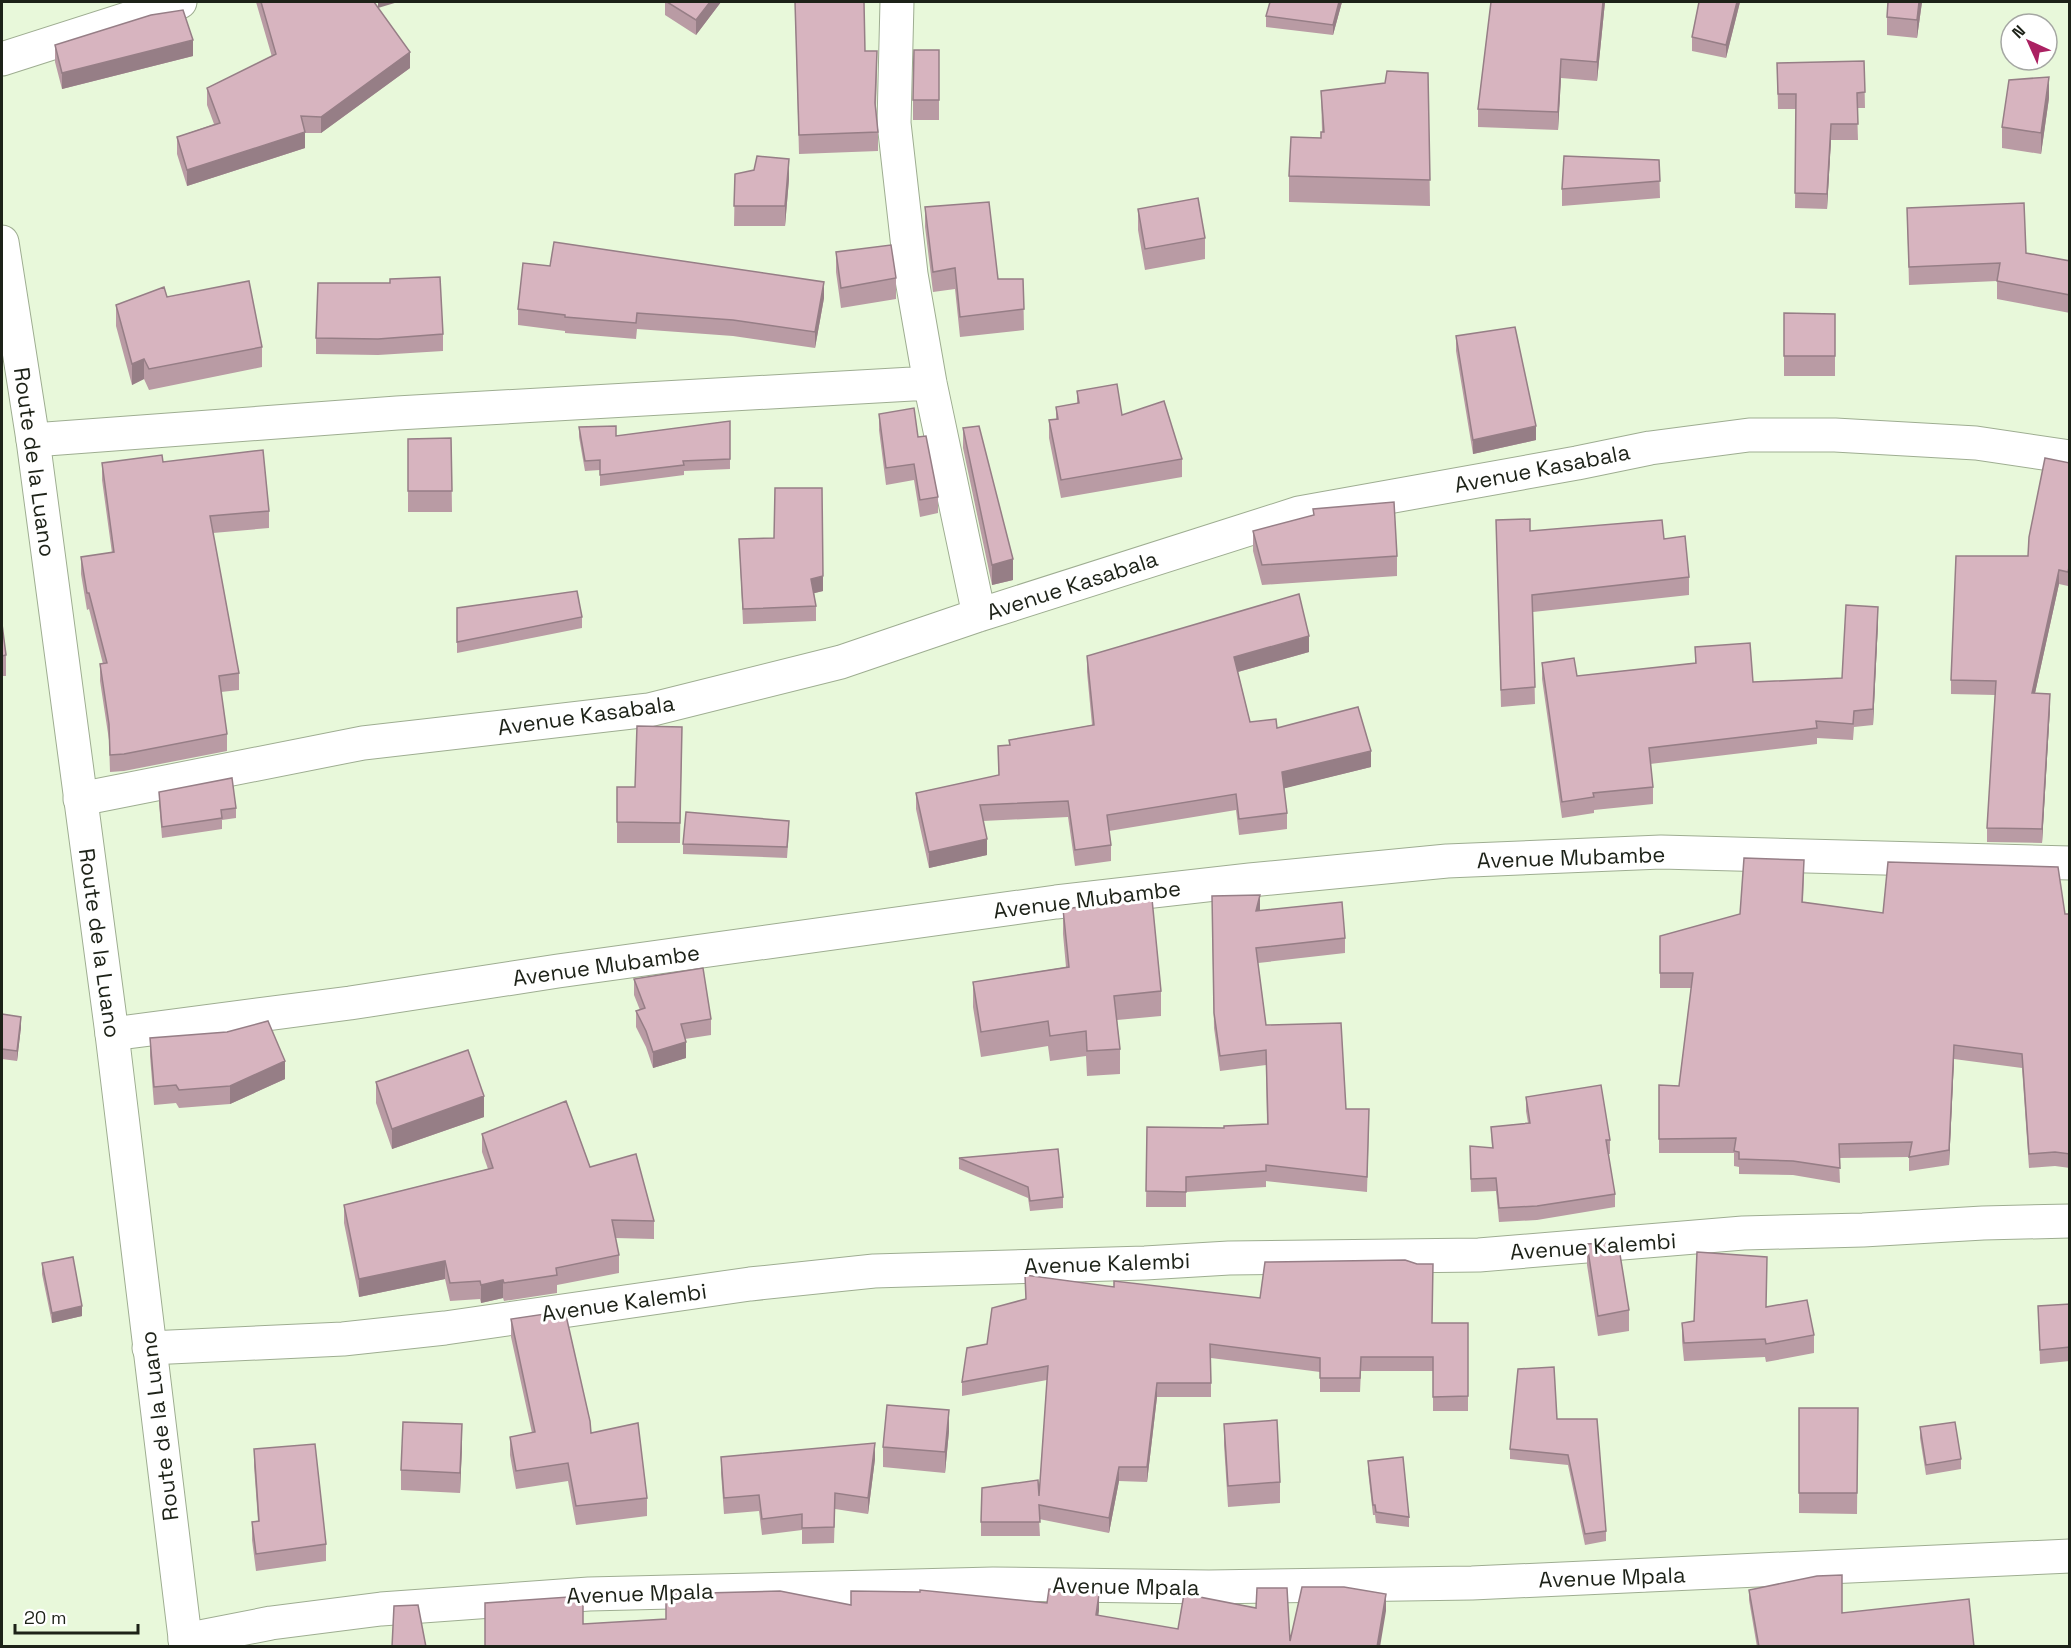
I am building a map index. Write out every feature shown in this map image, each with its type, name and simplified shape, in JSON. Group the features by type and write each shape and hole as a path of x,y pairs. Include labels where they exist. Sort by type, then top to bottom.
{"street":[{"path":"2,59 180,2"},
{"path":"897,2 894,123 911,274 930,383 979,615"},
{"name":"Route de la Luano","path":"2,242 33,440 112,1034 185,1643"},
{"path":"33,440 398,412 930,383"},
{"name":"Avenue Kasabala","path":"80,799 363,743 649,710 841,662 979,615 1299,513 1700,440 1749,435 1846,435 1976,442 2070,457"},
{"name":"Avenue Mubambe","path":"112,1034 350,1003 546,973 1056,902 1447,861 1661,852 2070,863"},
{"name":"Avenue Kalembi","path":"149,1348 343,1339 445,1328 750,1284 874,1271 1145,1263 1229,1258 1479,1255 1743,1233 2070,1221"},
{"name":"Avenue Mpala","path":"185,1643 272,1623 381,1610 589,1594 993,1584 1209,1587 1472,1583 2070,1556"}],"building":[{"path":"261,2 374,2 410,52 321,117 301,116 305,132 187,170 177,137 220,123 207,88 276,54"},
{"path":"667,2 710,2 696,20"},
{"path":"795,2 864,2 865,51 877,51 875,103 878,132 799,135"},
{"path":"1270,2 1339,2 1333,25 1266,16"},
{"path":"1491,2 1603,2 1597,62 1561,59 1558,112 1478,109"},
{"path":"1699,2 1737,2 1726,45 1692,37"},
{"path":"1888,2 1919,2 1917,20 1887,17"},
{"path":"183,10 193,40 62,73 55,45 151,15"},
{"path":"914,50 939,50 939,100 913,100"},
{"path":"1864,61 1865,92 1857,93 1858,124 1831,124 1827,194 1795,193 1796,94 1778,94 1777,63"},
{"path":"1387,71 1428,73 1430,180 1289,176 1291,137 1321,138 1321,132 1324,132 1321,91 1385,83"},
{"path":"2049,77 2041,133 2002,127 2009,80"},
{"path":"757,156 789,159 785,206 734,206 735,174 754,170"},
{"path":"1564,156 1659,160 1660,181 1562,189"},
{"path":"1198,198 1205,238 1145,249 1138,209"},
{"path":"989,202 998,279 1023,279 1024,309 960,317 955,268 933,272 925,207"},
{"path":"2024,203 2026,253 2070,261 2070,295 1997,281 2000,263 1909,267 1907,208"},
{"path":"554,242 824,282 815,332 733,320 637,313 636,323 565,317 565,315 518,309 523,263 550,266"},
{"path":"891,245 896,278 841,288 836,252"},
{"path":"440,277 443,334 378,339 316,338 318,283 390,283 390,279"},
{"path":"249,281 262,347 149,369 144,359 132,364 116,305 164,287 167,297"},
{"path":"1784,313 1835,314 1835,356 1784,356"},
{"path":"1515,327 1536,426 1473,440 1456,336"},
{"path":"1117,384 1122,415 1164,401 1182,459 1061,480 1049,420 1058,419 1056,407 1079,403 1077,391"},
{"path":"914,408 918,437 926,436 938,497 920,500 914,464 886,468 879,414"},
{"path":"730,421 730,459 683,461 684,465 600,475 600,460 585,461 579,427 616,426 616,436"},
{"path":"979,426 1013,559 992,565 963,428"},
{"path":"451,438 452,491 408,491 408,439"},
{"path":"263,450 269,511 210,516 239,673 219,676 227,734 110,755 109,724 100,664 107,663 89,593 87,593 81,557 114,552 102,463 162,455 163,462"},
{"path":"2045,458 2070,463 2070,563 2068,572 2059,570 2032,693 2050,694 2042,829 1987,828 1996,681 1951,680 1956,556 2028,556 2029,537"},
{"path":"775,488 822,488 823,576 811,579 816,606 743,609 739,539 774,538"},
{"path":"1394,502 1397,556 1262,565 1253,531 1314,515 1313,509"},
{"path":"1530,519 1530,531 1662,520 1664,539 1685,536 1689,577 1532,595 1535,687 1501,690 1496,520"},
{"path":"577,591 582,617 457,642 457,608"},
{"path":"1299,594 1309,636 1234,657 1250,722 1276,719 1277,728 1358,707 1371,751 1282,772 1287,813 1239,819 1236,794 1107,815 1111,845 1075,850 1068,801 980,805 987,839 929,852 916,793 999,775 998,746 1010,745 1009,740 1094,725 1087,656"},
{"path":"1846,605 1878,607 1873,709 1854,711 1853,724 1816,721 1817,728 1649,748 1653,787 1593,793 1594,797 1562,802 1542,663 1574,658 1577,676 1696,663 1695,647 1750,643 1753,682 1842,678"},
{"path":"2,624 6,655 2,656"},
{"path":"637,726 682,727 680,823 617,822 617,787 635,787"},
{"path":"232,778 236,808 221,810 222,818 162,827 159,792"},
{"path":"686,812 789,821 787,847 683,844"},
{"path":"1744,858 1804,860 1802,902 1883,913 1888,862 2058,867 2065,914 2070,914 2070,1154 2055,1152 2029,1154 2022,1054 1954,1045 1949,1150 1909,1157 1912,1142 1839,1144 1840,1168 1793,1161 1739,1159 1739,1152 1734,1151 1736,1138 1659,1139 1659,1085 1679,1086 1693,973 1660,973 1660,936 1740,914"},
{"path":"1260,895 1256,911 1342,902 1345,938 1256,948 1266,1025 1341,1023 1346,1109 1369,1109 1367,1177 1266,1165 1266,1171 1186,1177 1186,1192 1146,1191 1147,1127 1224,1128 1224,1126 1268,1124 1266,1050 1220,1056 1214,1013 1212,896"},
{"path":"1152,899 1161,991 1114,996 1120,1049 1087,1051 1086,1031 1050,1036 1048,1021 981,1032 973,982 1069,967 1063,909"},
{"path":"703,968 711,1019 681,1024 686,1042 653,1052 636,1011 645,1008 634,979"},
{"path":"2,1014 21,1017 17,1051 2,1049"},
{"path":"268,1021 285,1061 230,1086 179,1090 176,1085 154,1087 150,1038 227,1032"},
{"path":"468,1050 484,1096 392,1129 376,1082"},
{"path":"1601,1085 1610,1140 1606,1140 1615,1194 1537,1206 1499,1208 1496,1178 1471,1179 1470,1146 1493,1148 1491,1127 1530,1123 1526,1097"},
{"path":"566,1101 590,1167 636,1154 654,1221 612,1220 619,1255 556,1268 557,1275 504,1283 503,1280 481,1285 480,1281 450,1283 445,1261 359,1279 344,1205 493,1168 482,1134"},
{"path":"1058,1149 1063,1197 1030,1201 1028,1187 959,1158"},
{"path":"1618,1242 1629,1310 1598,1316 1587,1244"},
{"path":"1697,1252 1767,1257 1766,1307 1807,1300 1814,1335 1766,1344 1765,1339 1684,1343 1682,1323 1694,1321"},
{"path":"73,1257 82,1306 52,1313 42,1263"},
{"path":"1405,1260 1417,1264 1433,1264 1432,1323 1468,1323 1468,1396 1433,1397 1433,1357 1361,1357 1360,1378 1320,1378 1320,1358 1210,1344 1211,1383 1157,1383 1147,1467 1119,1467 1109,1518 1039,1505 1040,1522 981,1522 982,1488 1038,1480 1039,1496 1048,1366 962,1382 967,1348 987,1344 992,1308 1026,1299 1025,1275 1114,1287 1114,1281 1260,1298 1265,1262"},
{"path":"2070,1304 2070,1347 2040,1350 2038,1306"},
{"path":"565,1311 591,1433 638,1423 647,1498 576,1506 568,1463 516,1471 510,1437 535,1432 511,1319"},
{"path":"1554,1367 1557,1419 1597,1419 1606,1531 1585,1534 1568,1455 1510,1449 1518,1369"},
{"path":"887,1405 949,1410 945,1452 883,1447"},
{"path":"1799,1408 1858,1408 1857,1493 1799,1493"},
{"path":"1277,1420 1280,1482 1228,1486 1224,1424"},
{"path":"403,1422 462,1424 460,1473 401,1470"},
{"path":"1955,1422 1961,1459 1926,1465 1920,1427"},
{"path":"875,1443 868,1498 835,1493 834,1527 802,1528 802,1514 762,1519 759,1495 724,1498 721,1457"},
{"path":"315,1444 326,1544 256,1554 252,1522 259,1521 254,1449"},
{"path":"1403,1457 1409,1517 1376,1512 1375,1505 1373,1505 1368,1461"},
{"path":"1842,1575 1842,1613 1969,1599 1974,1647 1759,1647 1749,1590 1817,1576"},
{"path":"1302,1587 1344,1587 1386,1594 1377,1647 485,1647 485,1603 583,1596 583,1624 666,1619 666,1594 780,1591 851,1605 851,1591 920,1592 920,1590 1047,1603 1049,1589 1099,1594 1096,1615 1178,1629 1184,1594 1256,1608 1257,1588 1287,1588 1290,1641"},
{"path":"418,1605 426,1647 392,1647 394,1606"}]}
